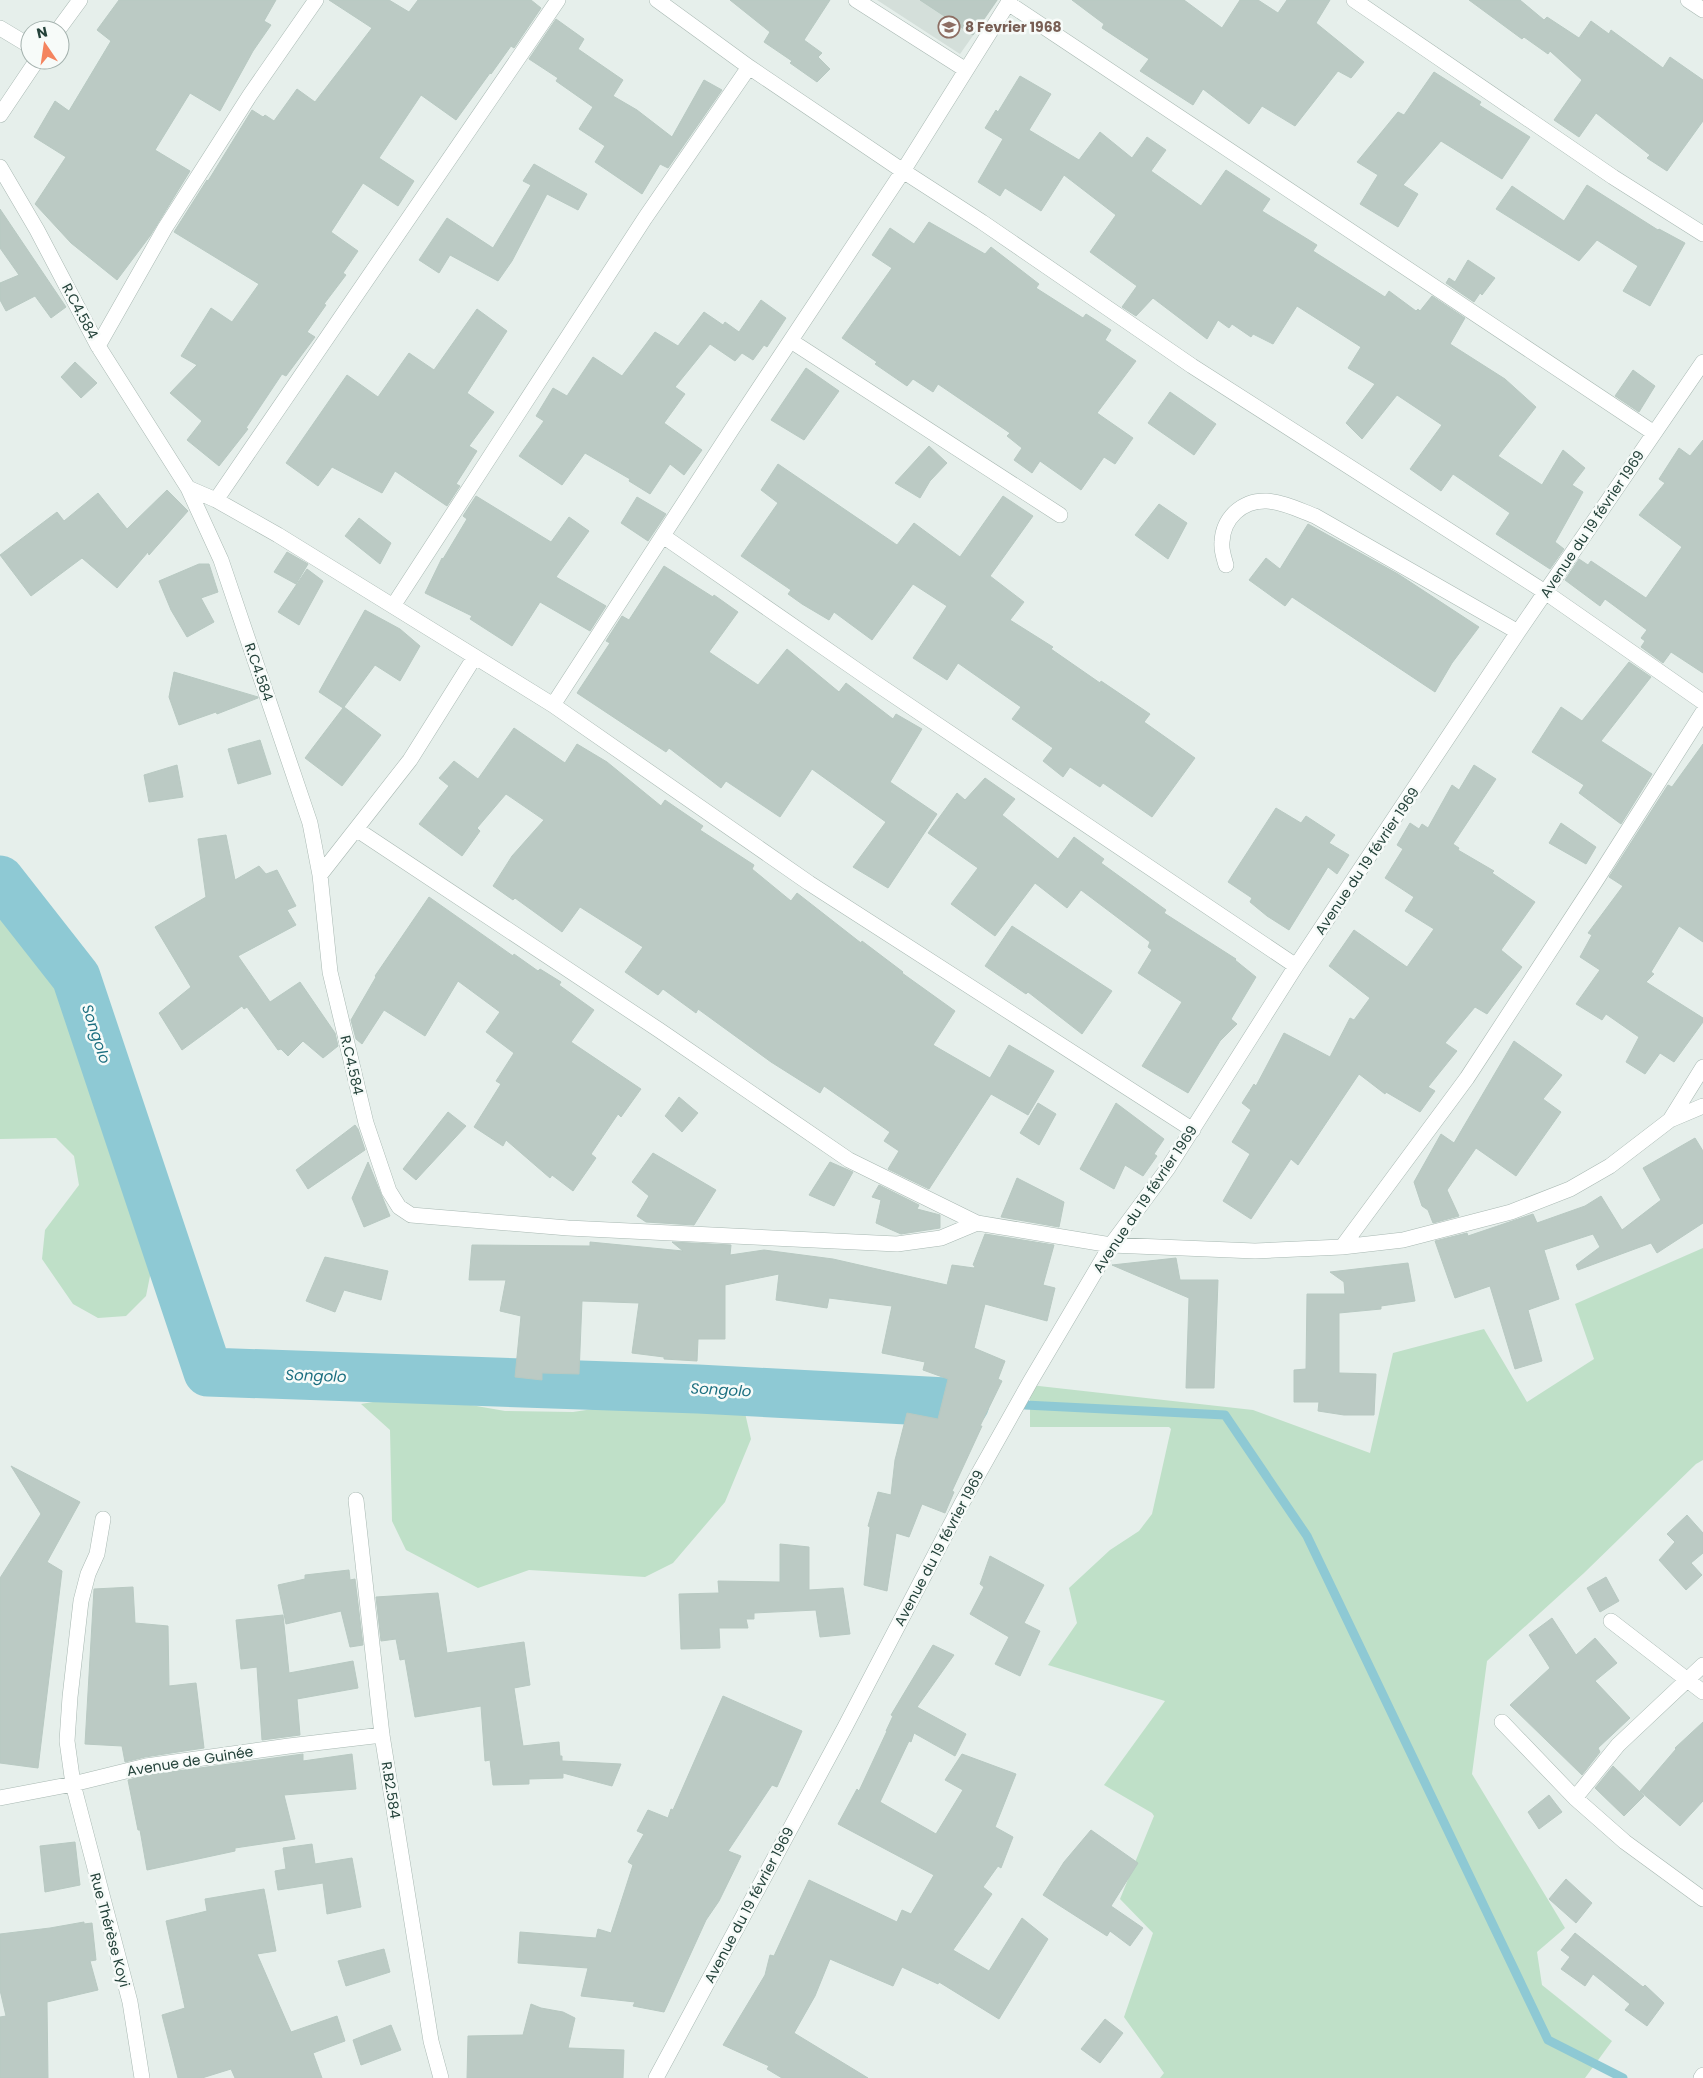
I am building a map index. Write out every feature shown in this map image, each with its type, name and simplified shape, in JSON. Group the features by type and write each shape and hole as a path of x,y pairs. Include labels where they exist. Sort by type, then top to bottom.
{"street":[{"path":"65,20 80,0"},
{"path":"98,346 166,228 250,95 316,0"},
{"path":"216,500 558,0"},
{"path":"657,0 749,67 982,222 1192,366 1545,592 1703,702"},
{"path":"856,0 966,70"},
{"path":"1354,0 1613,176 1703,234"},
{"path":"1688,0 1703,10"},
{"path":"553,704 903,171 1009,1 1654,433"},
{"path":"0,28 20,40"},
{"path":"393,606 645,218 749,67"},
{"path":"0,116 30,70"},
{"name":"R.C4.584","path":"0,166 38,230 98,346 188,488 221,560 310,823 320,875 330,972 366,1123 389,1191 399,1207 411,1215 568,1228 897,1244 941,1238 977,1223"},
{"path":"791,341 1060,515"},
{"name":"Avenue du 19 février 1969","path":"656,2078 845,1727 962,1503 1030,1382 1111,1245 1168,1168 1296,966 1518,632 1703,362"},
{"path":"188,488 216,500 393,606 474,658 553,704 809,883 1193,1130"},
{"path":"1226,565 1221,544 1224,530 1235,510 1250,502 1266,501 1280,503 1314,516 1518,632"},
{"path":"663,536 871,680 1296,966"},
{"path":"320,875 410,760 474,658"},
{"path":"1342,1247 1467,1078 1703,712"},
{"path":"356,829 659,1030 849,1160 977,1223 1111,1245 1255,1251 1342,1247 1403,1240 1511,1212 1570,1189 1610,1166 1670,1120 1703,1106"},
{"path":"1670,1120 1703,1067"},
{"name":"R.B2.584","path":"356,1500 382,1735 430,2032 441,2078"},
{"name":"Rue Thérèse Koyi","path":"103,1519 97,1554 88,1574 81,1601 67,1741 73,1784 130,2002 142,2078"},
{"path":"1611,1621 1703,1692"},
{"path":"1575,1798 1618,1746 1703,1665"},
{"path":"1502,1722 1575,1798 1625,1842 1703,1899"},
{"name":"Avenue de Guinée","path":"0,1798 73,1784 146,1766 382,1735"}],"shaded area":[{"name":"8 Fevrier 1968","path":"877,0 998,0 960,54"}],"green space":[{"path":"0,895 66,978 137,1196 151,1271 146,1296 126,1316 98,1318 73,1304 42,1259 45,1230 79,1185 74,1156 56,1138 0,1139"},
{"path":"1703,1248 1703,1460 1696,1464 1584,1573 1487,1661 1472,1774 1565,1928 1537,1952 1542,1985 1612,2041 1585,2078 1160,2078 1164,2073 1124,2017 1153,1933 1120,1899 1154,1816 1104,1785 1165,1701 1048,1665 1077,1623 1069,1588 1110,1550 1139,1531 1152,1514 1171,1429 1169,1427 1030,1427 1030,1385 1253,1410 1370,1453 1393,1353 1484,1329 1527,1402 1594,1359 1575,1304"},
{"path":"699,1393 727,1397 745,1413 751,1439 725,1502 673,1563 645,1577 529,1570 478,1588 406,1550 392,1521 390,1430 361,1404 414,1395 505,1411 573,1412"}],"building":[{"path":"119,0 276,0 264,21 271,25 253,51 220,111 190,93 155,150 190,171 150,236 117,280 71,243 35,204 66,157 34,137 55,101 69,111 111,41 97,30"},
{"path":"329,0 389,0 409,12 418,0 531,0 541,8 514,48 511,46 456,120 421,95 379,158 414,181 398,206 363,183 331,232 358,251 343,273 346,275 324,304 326,305 307,332 315,337 286,376 282,374 246,428 248,429 219,466 187,440 202,421 170,393 197,365 181,356 211,308 232,322 259,284 174,232 252,110 274,121 297,89 315,102 372,28"},
{"path":"730,0 830,0 804,40 822,53 818,57 830,69 817,82 790,63 792,61 764,42 770,32"},
{"path":"920,0 997,0 973,35"},
{"path":"1072,0 1184,0 1222,28 1240,0 1258,0 1278,13 1287,0 1330,0 1316,23 1364,62 1351,78 1338,71 1295,126 1262,106 1249,124 1203,89 1193,105 1140,71 1149,59 1102,28 1104,24"},
{"path":"1469,0 1520,0 1544,20 1547,17 1579,38 1591,21 1609,34 1611,30 1663,68 1670,57 1703,80 1703,121 1667,171 1647,158 1650,155 1596,113 1579,137 1554,120 1582,80 1550,51 1548,54 1524,37 1522,39"},
{"path":"556,19 584,39 578,49 623,80 613,96 637,110 672,137 704,80 722,90 668,168 660,164 642,194 595,162 605,146 579,129 593,107 556,81 558,78 529,59"},
{"path":"1434,72 1481,102 1479,105 1530,137 1502,179 1441,141 1403,185 1418,194 1398,227 1360,204 1378,175 1357,162 1398,112 1404,115"},
{"path":"1020,76 1051,94 1029,130 1079,160 1100,132 1132,158 1147,137 1166,150 1151,171 1201,206 1226,170 1270,199 1262,211 1317,245 1313,251 1385,297 1389,291 1416,311 1418,309 1420,311 1432,296 1465,318 1450,344 1505,379 1536,407 1498,456 1542,485 1563,450 1585,468 1572,485 1583,492 1555,542 1564,549 1550,569 1496,534 1510,513 1453,474 1441,491 1410,469 1442,425 1397,395 1362,439 1346,423 1375,384 1348,368 1361,347 1297,306 1273,344 1253,334 1251,337 1232,324 1229,328 1218,320 1207,339 1153,298 1136,316 1122,307 1137,286 1090,252 1116,215 1064,175 1041,211 1005,188 1000,196 978,182 1003,139 985,128 996,110 998,112"},
{"path":"534,164 587,194 578,210 547,194 512,261 498,281 450,255 439,273 419,260 447,218 493,248 531,185 523,181"},
{"path":"1587,185 1658,230 1685,243 1650,306 1623,291 1638,266 1597,240 1579,261 1496,209 1512,186 1564,221"},
{"path":"0,209 66,307 51,318 35,296 6,311 0,300 0,283 19,275 0,248"},
{"path":"929,222 985,254 991,247 1039,284 1036,288 1083,318 1086,314 1111,330 1105,340 1136,361 1097,413 1133,438 1115,464 1104,457 1081,490 1040,461 1032,473 1014,460 1022,448 1007,436 1010,433 938,384 933,392 913,379 907,386 842,338 892,268 872,255 890,228 914,244"},
{"path":"1468,260 1495,278 1474,302 1446,283 1449,278 1455,282"},
{"path":"761,300 786,318 767,347 764,345 753,360 742,353 735,361 710,344 675,387 685,394 664,423 702,450 684,475 670,464 650,494 629,481 630,479 585,453 562,485 519,456 544,421 536,416 553,388 567,396 593,357 622,376 655,332 678,346 704,312 723,325 725,322 739,332"},
{"path":"477,309 507,331 467,393 494,412 469,446 477,451 456,484 460,486 447,506 395,471 382,493 332,467 318,486 286,463 347,375 378,397 409,353 434,370"},
{"path":"75,362 97,383 81,398 61,377"},
{"path":"806,368 839,391 804,440 771,420"},
{"path":"1633,370 1655,386 1639,412 1615,396"},
{"path":"1170,392 1216,424 1194,455 1148,423"},
{"path":"1703,440 1703,673 1671,652 1663,663 1641,647 1645,641 1641,638 1647,630 1605,599 1600,606 1565,580 1579,559 1588,565 1591,561 1646,598 1682,547 1639,515 1665,483 1659,479 1679,448 1690,456"},
{"path":"929,446 947,463 930,481 920,498 895,483"},
{"path":"778,464 897,545 914,523 960,557 1003,496 1033,516 990,576 1024,602 1010,620 1053,647 1051,649 1100,683 1101,681 1150,714 1144,722 1195,758 1152,817 1103,783 1100,787 1070,767 1063,777 1043,761 1053,748 1012,719 1021,707 958,663 947,680 913,658 947,606 913,584 872,640 834,612 829,620 802,604 788,594 791,590 741,556 778,503 761,490"},
{"path":"167,490 188,511 149,555 148,552 117,588 82,558 31,596 0,555 57,512 64,521 98,493 127,529"},
{"path":"476,496 551,542 569,517 589,531 556,577 606,606 590,631 540,602 512,646 470,619 472,616 425,593 442,558 467,519 463,516"},
{"path":"637,497 666,514 648,541 621,523"},
{"path":"1159,504 1187,523 1168,559 1135,535"},
{"path":"359,518 391,543 380,564 345,536"},
{"path":"1308,524 1398,574 1479,627 1452,663 1435,692 1292,597 1285,606 1249,580 1266,558 1280,569"},
{"path":"287,552 308,564 296,584 274,572"},
{"path":"199,564 209,564 218,592 201,598 214,622 187,637 171,610 159,581"},
{"path":"664,566 713,597 714,595 738,612 709,652 758,685 787,649 839,692 846,683 893,719 896,714 922,729 890,782 937,814 888,888 853,867 886,822 812,769 780,817 726,781 721,788 669,748 666,752 577,693 610,643 606,641 622,616 629,620"},
{"path":"307,569 323,581 299,625 278,612"},
{"path":"365,610 400,629 420,646 400,681 375,665 344,707 381,735 342,786 305,758 343,708 319,692"},
{"path":"1629,662 1651,677 1601,741 1652,774 1621,824 1579,793 1584,785 1532,752 1561,707 1582,721"},
{"path":"174,672 258,698 217,714 216,712 179,725 169,697"},
{"path":"514,728 565,763 577,744 607,762 661,806 665,800 703,826 700,830 754,865 752,869 791,901 797,893 861,943 862,941 902,973 955,1011 933,1045 990,1078 1009,1045 1054,1071 1028,1115 991,1094 929,1189 888,1169 899,1151 884,1141 890,1132 824,1086 820,1093 771,1062 698,1009 696,1013 663,989 658,995 625,972 643,947 580,907 562,932 515,898 513,900 493,886 512,856 544,820 506,794 477,828 480,831 462,856 419,824 449,786 439,778 454,761 478,779"},
{"path":"260,740 271,774 238,784 228,749"},
{"path":"1703,744 1703,942 1679,926 1651,972 1654,974 1646,982 1703,1018 1703,1022 1674,1062 1660,1053 1645,1074 1626,1062 1639,1037 1606,1014 1602,1020 1576,1004 1600,970 1580,957 1592,935 1588,933 1623,886 1609,877 1668,785 1672,787"},
{"path":"177,765 183,797 149,802 144,775"},
{"path":"1474,765 1496,779 1453,844 1459,848 1458,850 1494,871 1492,873 1535,902 1501,950 1522,967 1487,1014 1475,1007 1445,1043 1457,1051 1428,1087 1435,1091 1420,1112 1386,1092 1385,1094 1359,1074 1298,1165 1291,1159 1251,1219 1223,1201 1250,1154 1232,1142 1251,1110 1242,1103 1254,1084 1256,1086 1284,1033 1330,1057 1350,1018 1354,1020 1370,998 1329,966 1354,930 1407,967 1434,929 1405,911 1414,897 1385,878 1403,849 1397,845 1410,823 1419,829 1422,824 1428,828 1452,785 1459,790"},
{"path":"985,778 1015,799 1002,815 1058,859 1074,837 1104,859 1101,863 1166,910 1164,913 1236,959 1256,977 1231,1019 1237,1024 1220,1041 1188,1093 1142,1066 1182,1002 1138,973 1152,950 1148,947 1150,942 1081,890 1067,908 1035,883 995,936 951,904 978,868 928,833 957,793 965,800"},
{"path":"1276,808 1301,823 1306,816 1335,835 1329,843 1349,855 1337,874 1328,867 1289,930 1267,916 1250,902 1252,898 1228,882"},
{"path":"1561,823 1596,847 1586,864 1549,843"},
{"path":"226,835 235,880 259,866 266,874 277,870 296,906 287,910 296,925 238,956 270,1002 300,982 335,1033 338,1046 323,1058 303,1041 288,1056 281,1049 278,1050 247,1007 244,1009 242,1006 182,1050 159,1013 191,987 155,927 206,897 198,839"},
{"path":"429,897 513,956 514,954 538,971 540,969 561,982 559,985 594,1010 571,1042 641,1089 621,1117 618,1114 591,1154 596,1158 573,1191 552,1175 550,1178 506,1140 503,1146 474,1127 501,1084 496,1081 514,1053 486,1032 500,1012 458,981 425,1036 384,1010 362,1044 356,1039 351,1020 375,976"},
{"path":"1012,926 1112,991 1082,1034 1028,992 1026,994 985,966"},
{"path":"1514,1041 1562,1075 1543,1099 1561,1112 1516,1176 1476,1148 1447,1190 1459,1216 1433,1223 1428,1210 1422,1206 1414,1182 1441,1134 1454,1143"},
{"path":"679,1097 698,1113 682,1132 665,1116"},
{"path":"1038,1103 1056,1114 1039,1145 1020,1133"},
{"path":"1116,1103 1164,1139 1154,1154 1157,1156 1143,1176 1125,1165 1114,1189 1080,1169"},
{"path":"448,1112 466,1126 416,1180 403,1169"},
{"path":"355,1125 365,1150 308,1189 296,1170"},
{"path":"1695,1138 1703,1151 1703,1223 1657,1253 1651,1243 1578,1270 1576,1265 1600,1247 1593,1234 1544,1250 1559,1299 1528,1310 1542,1361 1515,1369 1490,1286 1455,1298 1435,1241 1467,1233 1468,1236 1533,1214 1537,1223 1585,1206 1601,1196 1622,1230 1661,1200 1643,1168"},
{"path":"653,1153 716,1190 694,1225 646,1222 637,1216 649,1196 632,1182"},
{"path":"368,1162 390,1216 364,1227 352,1198"},
{"path":"830,1162 853,1172 834,1206 809,1195"},
{"path":"1017,1178 1064,1202 1059,1227 1001,1217"},
{"path":"879,1185 919,1205 917,1209 940,1215 940,1228 901,1234 876,1223 881,1200 872,1197"},
{"path":"985,1234 1054,1245 1043,1285 1055,1288 1047,1321 985,1304 974,1348 1005,1361 998,1379 1002,1381 980,1426 982,1426 952,1491 954,1492 945,1513 922,1504 909,1537 896,1533 887,1591 864,1585 870,1527 868,1526 878,1492 891,1495 895,1460 907,1413 938,1419 948,1379 923,1370 925,1362 882,1353 892,1306 829,1298 827,1308 776,1300 779,1274 725,1285 725,1339 698,1339 697,1361 664,1359 664,1357 632,1353 639,1303 582,1301 579,1374 542,1373 542,1380 515,1377 521,1316 500,1311 506,1280 469,1280 472,1245 590,1246 590,1242 683,1251 672,1242 731,1245 730,1255 764,1250 833,1259 947,1285 952,1265 974,1268 975,1266 973,1265"},
{"path":"325,1257 388,1271 381,1300 344,1290 335,1312 306,1301"},
{"path":"1176,1258 1180,1280 1218,1280 1214,1388 1186,1388 1189,1298 1112,1265"},
{"path":"1408,1263 1415,1301 1381,1306 1381,1309 1339,1313 1339,1373 1376,1374 1374,1415 1344,1415 1318,1411 1319,1402 1294,1402 1294,1370 1306,1369 1307,1294 1345,1294 1344,1282 1330,1272"},
{"path":"11,1466 80,1502 47,1562 62,1571 38,1768 0,1763 0,1578 41,1514"},
{"path":"1687,1515 1703,1533 1703,1553 1691,1563 1702,1575 1686,1590 1659,1560 1675,1542 1667,1534"},
{"path":"780,1544 809,1547 809,1590 843,1588 850,1634 820,1637 816,1610 754,1613 754,1619 746,1619 748,1628 719,1628 720,1648 681,1649 679,1594 719,1593 718,1581 780,1582"},
{"path":"990,1556 1044,1585 1024,1623 1040,1631 1020,1676 995,1664 1009,1637 970,1614 984,1587 980,1584"},
{"path":"349,1570 350,1580 355,1579 363,1645 350,1647 341,1611 286,1624 278,1585 305,1579 305,1575"},
{"path":"1606,1577 1619,1601 1600,1612 1587,1588"},
{"path":"133,1587 135,1623 168,1626 169,1686 196,1683 204,1748 125,1762 122,1746 85,1744 94,1589"},
{"path":"438,1593 447,1653 524,1642 530,1685 514,1688 523,1746 559,1742 562,1761 621,1764 612,1786 563,1773 563,1778 529,1779 529,1784 493,1785 490,1760 485,1761 481,1706 415,1717 405,1659 400,1660 396,1639 381,1641 376,1597"},
{"path":"283,1615 289,1673 353,1661 358,1688 297,1699 300,1735 262,1740 257,1667 241,1669 236,1620"},
{"path":"1552,1618 1576,1655 1595,1638 1617,1663 1595,1681 1630,1718 1598,1748 1600,1752 1582,1775 1510,1705 1550,1668 1529,1635"},
{"path":"933,1645 954,1655 917,1707 966,1734 955,1756 914,1733 880,1802 936,1834 963,1790 945,1780 962,1754 1016,1774 995,1827 1013,1837 1001,1868 998,1866 983,1887 992,1894 953,1950 989,1971 1022,1918 1048,1939 999,2019 939,1982 938,1984 902,1967 893,1986 830,1959 815,1996 794,2033 868,2078 782,2078 767,2069 769,2066 723,2045 765,1975 770,1955 774,1956 809,1880 897,1922 902,1910 911,1914 934,1875 838,1824 857,1789 859,1791 887,1731 893,1716 891,1715"},
{"path":"723,1696 802,1731 777,1787 772,1785 728,1851 741,1856 719,1901 706,1920 664,2012 633,2006 635,2002 581,1996 588,1968 518,1963 520,1932 596,1938 598,1929 611,1933 633,1865 628,1862 644,1834 637,1831 648,1810 668,1818"},
{"path":"1703,1722 1703,1801 1680,1826 1640,1791 1675,1748"},
{"path":"303,1754 303,1761 352,1754 356,1789 284,1795 295,1839 235,1848 235,1851 147,1870 128,1780 148,1775"},
{"path":"1613,1766 1644,1796 1624,1816 1595,1788"},
{"path":"1549,1795 1562,1812 1539,1829 1528,1812"},
{"path":"1091,1830 1138,1863 1111,1906 1143,1928 1130,1946 1110,1931 1107,1936 1043,1895 1064,1862"},
{"path":"75,1842 80,1885 45,1892 40,1846"},
{"path":"312,1844 315,1864 352,1858 361,1907 327,1914 323,1883 278,1890 275,1871 286,1869 283,1848"},
{"path":"1566,1879 1592,1903 1576,1923 1549,1899"},
{"path":"264,1889 276,1951 257,1954 291,2032 337,2016 345,2041 313,2053 322,2078 235,2078 231,2069 202,2078 178,2078 162,2015 185,2008 166,1921 207,1911 205,1899"},
{"path":"84,1922 84,1924 92,1923 96,1960 90,1961 98,1990 47,2002 48,2078 0,2078 0,2017 6,2016 0,1990 0,1934"},
{"path":"1575,1933 1643,1987 1645,1985 1664,2003 1647,2026 1625,2010 1630,2004 1593,1974 1585,1986 1561,1969 1570,1957 1561,1950"},
{"path":"384,1949 390,1972 346,1986 338,1961"},
{"path":"531,2004 563,2012 575,2018 568,2048 624,2050 623,2078 467,2078 468,2036 523,2035"},
{"path":"1105,2019 1123,2033 1100,2063 1081,2049"},
{"path":"391,2025 401,2050 361,2065 353,2040"}],"waterway":[{"name":"Songolo","path":"0,880 76,977 208,1372 698,1389 965,1403"},
{"path":"1025,1405 1225,1415 1307,1536 1548,2040 1623,2078"}],"place":[{"name":"8 Fevrier 1968","path":"949,27"}]}
